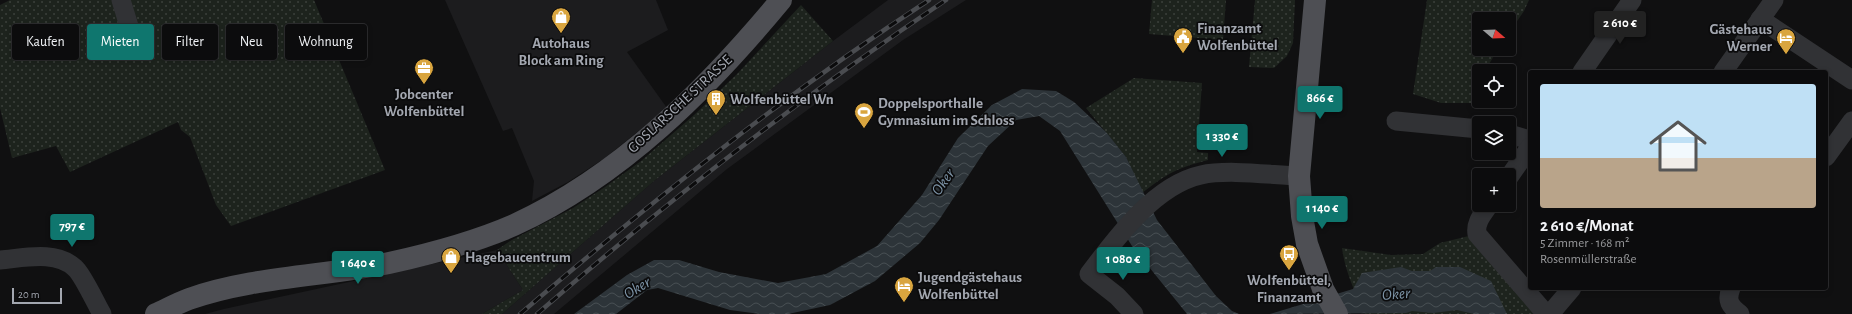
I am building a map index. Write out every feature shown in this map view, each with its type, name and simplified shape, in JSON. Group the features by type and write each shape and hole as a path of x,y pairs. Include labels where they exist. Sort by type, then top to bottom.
{"main road":[{"name":"GOSLARSCHE STRASSE","path":"156,314 189,299 220,291 388,263 428,253 474,240 517,223 564,198 601,174 636,147 708,82 751,36 781,0"},
{"path":"1315,0 1299,176 1302,216 1307,244 1323,290 1337,314"}],"street":[{"path":"121,0 128,24"},
{"path":"1583,70 1632,0"},
{"path":"1724,70 1766,6 1852,80"},
{"path":"1396,121 1472,128"},
{"path":"1828,154 1852,121"},
{"path":"1516,136 1528,139"},
{"path":"1515,168 1528,150"},
{"path":"1134,314 1117,296 1089,274 1111,245 1158,195 1180,182 1201,175 1219,173 1299,176"},
{"path":"1485,212 1478,221 1476,227 1477,234 1546,314"},
{"path":"0,260 46,256 61,260 76,268 102,314"},
{"path":"1550,314 1570,290"},
{"path":"1730,290 1728,297 1730,305 1740,314"}],"shaded area":[{"path":"10,0 314,0 324,24 285,24 285,60 339,60 385,170 231,226 216,205 190,137 181,130 178,122 70,172 56,146 12,158 0,108 0,5"},
{"path":"445,0 656,0 668,30 627,52 667,108 605,158 568,182 532,201 534,181 512,128 503,131"},
{"path":"888,0 966,0 903,40 727,169 554,314 502,314 654,181 833,41"},
{"path":"1152,0 1226,0 1223,40 1149,34"},
{"path":"1255,0 1295,0 1293,43 1287,56 1274,68 1249,67"},
{"path":"1427,0 1529,0 1516,23 1516,12 1472,12 1472,56 1494,56 1489,64 1472,64 1472,103 1441,103 1413,94"},
{"path":"801,5 833,41 654,181 502,314 482,314 523,290 497,250 510,241 573,208 641,161 694,115 737,74"},
{"path":"1134,78 1202,83 1197,152 1208,153 1208,160 1173,172 1142,193 1126,157 1086,108"},
{"path":"1477,234 1535,314 1365,314 1348,273 1342,248 1391,255 1423,254 1440,243"},
{"name":"Hagebaucentrum","path":"497,250 523,290 482,314 205,314 224,309"}],"water":[{"name":"Oker","path":"1022,89 1056,91 1074,102 1106,132 1126,157 1157,220 1216,296 1232,311 1239,314 1187,314 1132,246 1060,131 1039,116 1016,120 988,146 939,220 920,243 875,281 830,305 788,314 760,314 730,310 658,288 647,290 616,314 574,314 627,275 654,260 679,260 719,272 778,283 826,274 877,246 922,195 958,138 992,105"},
{"name":"Oker","path":"1401,267 1412,271 1430,271 1436,267 1460,267 1491,281 1507,314 1474,314 1457,310 1433,313 1412,311 1406,313 1270,314 1353,289 1362,273"}],"railway":[{"path":"520,314 569,272 720,150 823,73 929,0"},
{"path":"537,314 686,190 788,112 893,36 946,0"}],"place":[{"name":"Autohaus Block am Ring","path":"561,34"},
{"name":"Finanzamt Wolfenbüttel","path":"1183,54"},
{"name":"Gästehaus Werner","path":"1786,55"},
{"name":"Jobcenter Wolfenbüttel","path":"424,85"},
{"name":"Wolfenbüttel Wn","path":"716,116"},
{"name":"Doppelsporthalle Gymnasium im Schloss","path":"864,129"},
{"name":"Wolfenbüttel, Finanzamt","path":"1289,271"},
{"name":"Hagebaucentrum","path":"451,274"},
{"name":"Jugendgästehaus Wolfenbüttel","path":"904,303"}]}
